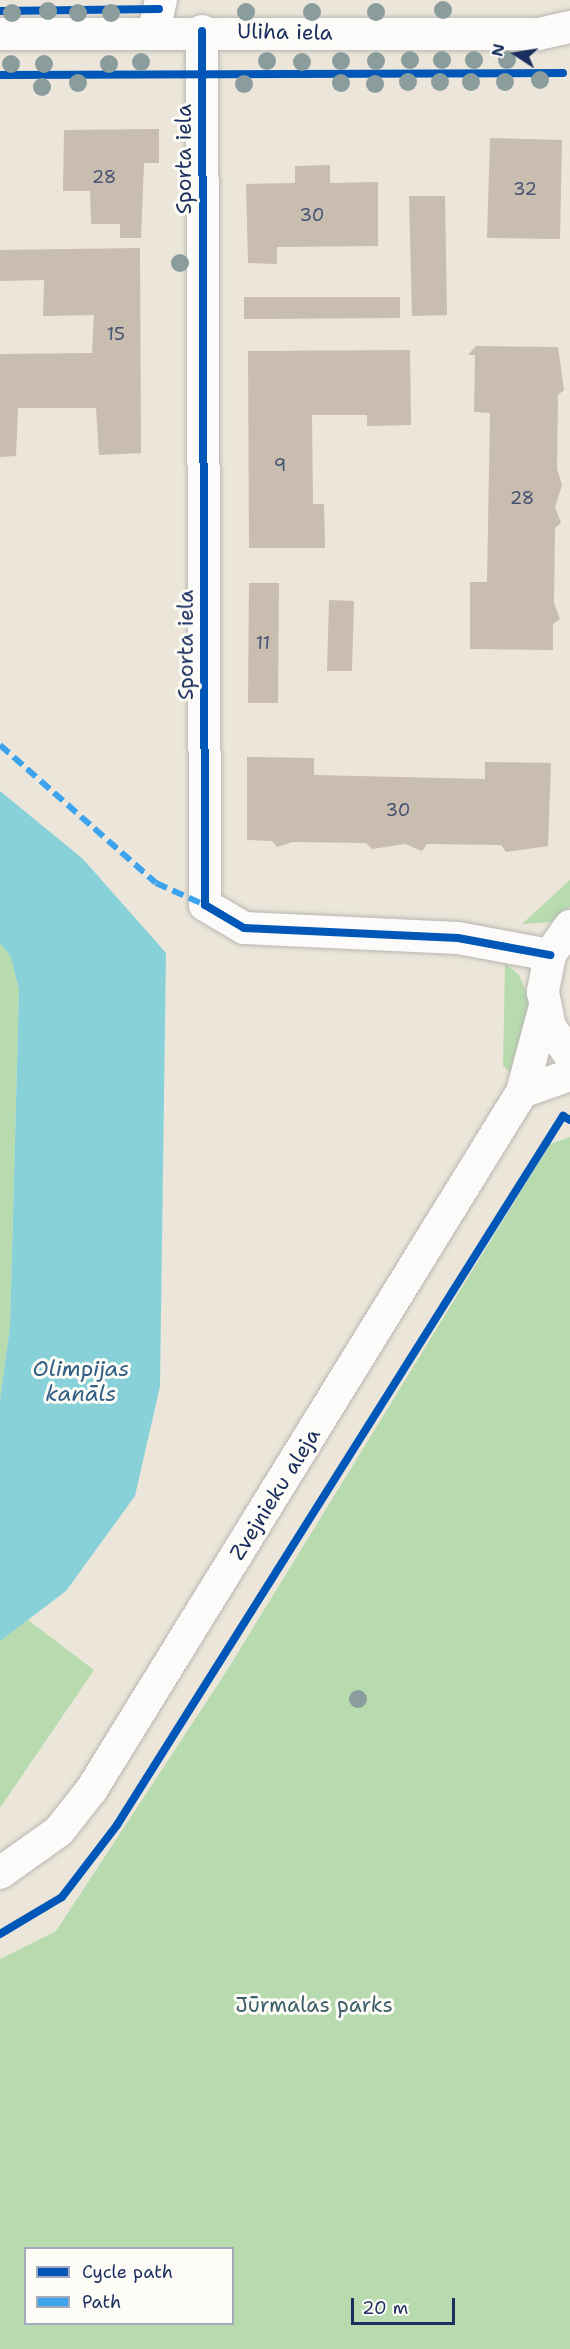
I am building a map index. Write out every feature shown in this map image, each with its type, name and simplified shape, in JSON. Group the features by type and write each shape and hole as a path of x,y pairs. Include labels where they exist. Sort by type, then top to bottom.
{"street":[{"path":"154,30 161,0"},
{"name":"Uliha iela","path":"0,34 154,30 539,34 570,27"},
{"name":"Sporta iela","path":"202,31 205,905 244,928 458,938 550,955"},
{"path":"550,955 570,926"},
{"name":"Zvejnieku aleja","path":"0,1873 59,1831 92,1789 522,1092 544,1010 550,955"},
{"path":"544,1010 570,1056"},
{"path":"522,1092 570,1075"}],"green space":[{"path":"570,880 570,907 551,922 522,924"},
{"path":"0,943 11,957 19,990 10,1327 0,1400"},
{"path":"505,963 519,975 530,1001 510,1072 503,1066"},
{"name":"Jūrmalas parks","path":"570,1137 570,2349 0,2349 0,1959 56,1931 226,1672 550,1144"},
{"path":"28,1620 94,1670 0,1808 0,1641"}],"water":[{"name":"Olimpijas kanāls","path":"0,791 83,859 166,953 160,1386 135,1496 66,1591 0,1641 0,1400 10,1327 19,990 11,957 0,943"}],"building":[{"path":"159,129 159,163 144,163 141,238 120,238 120,224 91,224 90,191 63,191 64,130"},
{"path":"490,138 562,140 560,239 487,238"},
{"path":"330,165 330,183 378,182 378,246 277,247 277,264 248,263 246,184 295,183 295,166"},
{"path":"409,196 445,196 447,315 412,316"},
{"path":"140,248 141,453 99,455 96,408 18,408 16,456 0,457 0,354 92,353 94,315 43,316 44,280 0,281 0,250"},
{"path":"244,297 400,297 400,318 244,319"},
{"path":"476,346 558,347 564,390 558,395 557,469 562,485 555,507 561,523 555,528 554,603 560,619 553,624 553,650 470,649 470,582 487,582 490,413 474,412 475,355 468,355"},
{"path":"410,350 411,425 367,426 367,415 312,415 313,504 324,504 325,548 249,548 248,351"},
{"path":"249,583 279,583 278,703 248,703"},
{"path":"329,600 354,601 352,671 327,671"},
{"path":"247,757 314,758 314,775 485,779 485,762 551,763 548,846 506,852 501,845 427,844 422,851 405,844 372,849 366,843 293,842 277,847 272,841 247,840"}],"marked path":[{"path":"0,745 156,883 205,905"}],"cycle path":[{"path":"0,11 159,9"},
{"path":"202,31 205,905 244,928 458,938 550,955"},
{"path":"0,75 563,73"},
{"path":"0,1934 62,1897 117,1825 563,1116 570,1120"}]}
